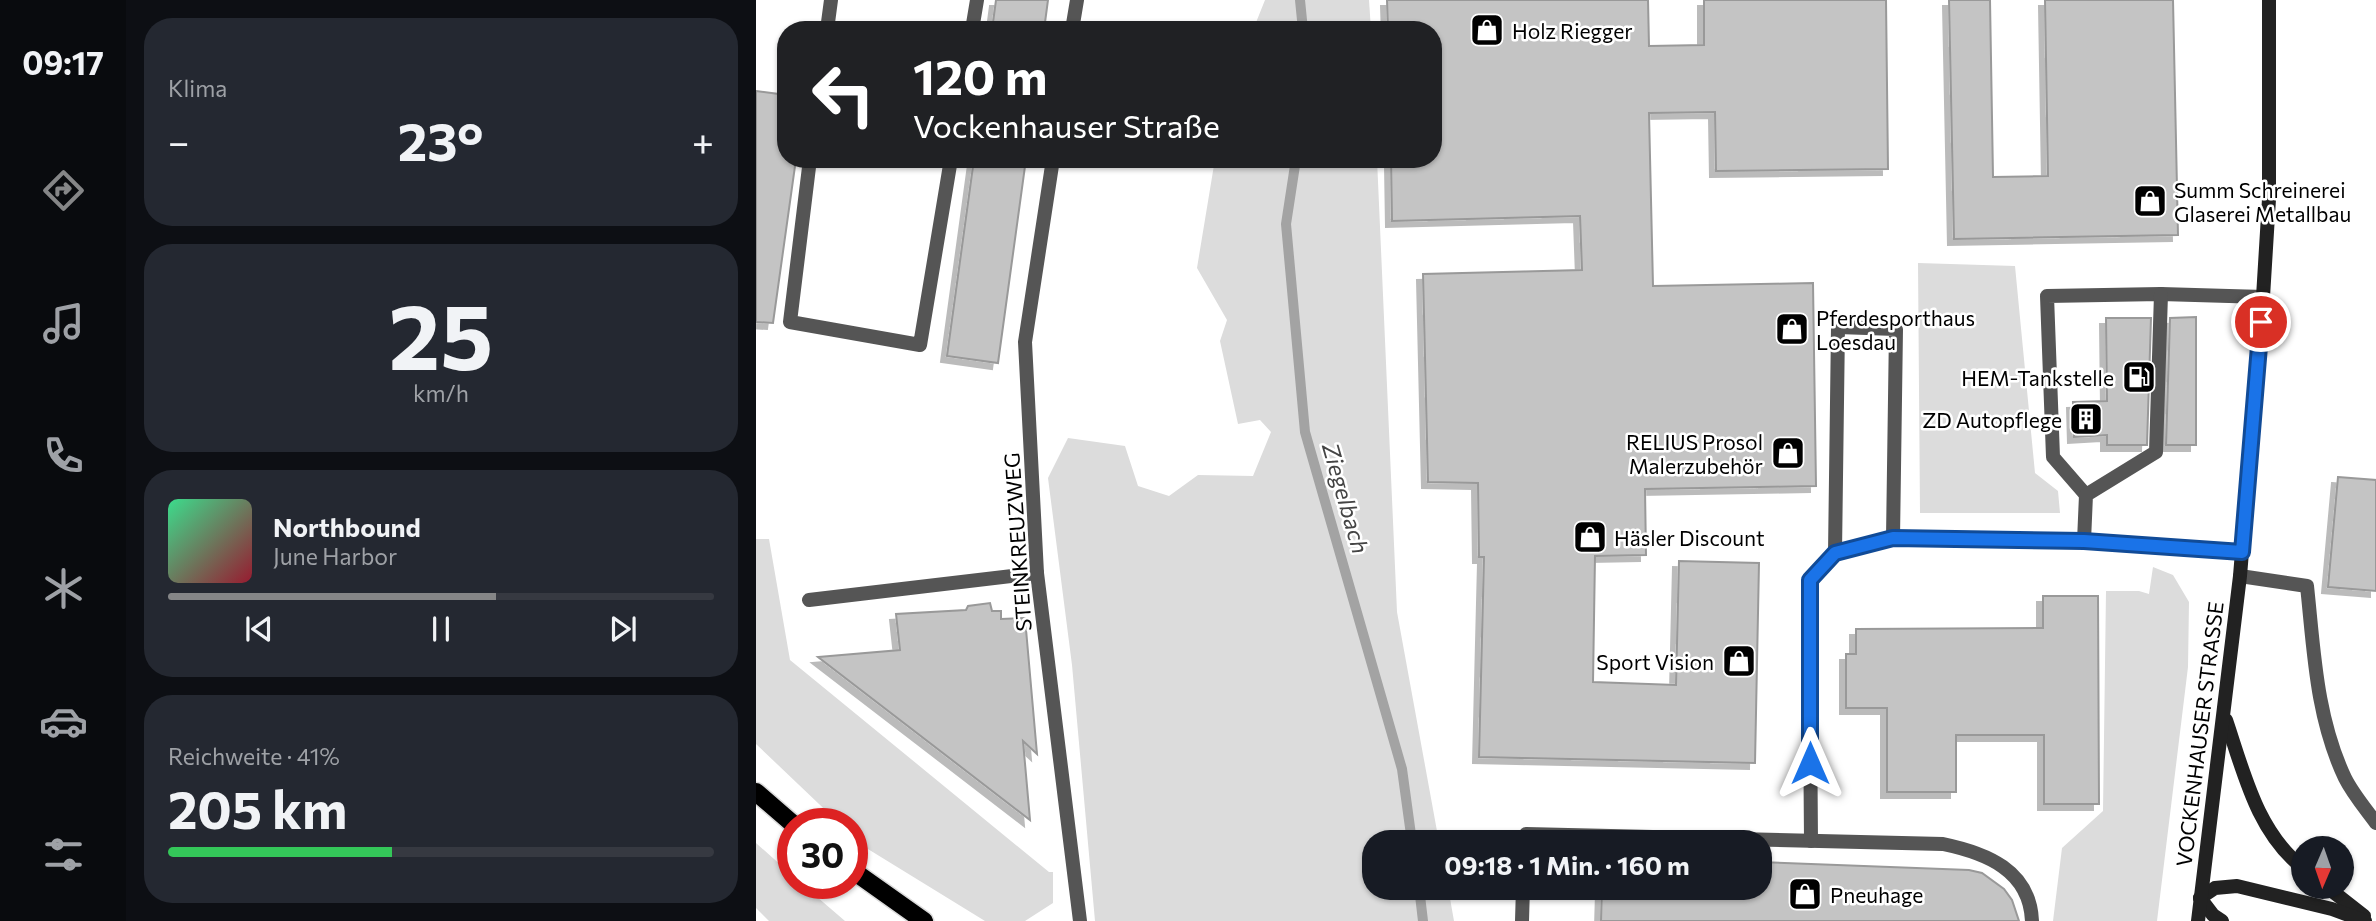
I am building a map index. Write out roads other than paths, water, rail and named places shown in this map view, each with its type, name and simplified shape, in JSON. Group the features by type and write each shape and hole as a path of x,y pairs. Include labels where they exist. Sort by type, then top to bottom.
{"main road":[{"name":"VOCKENHAUSER STRASSE","path":"2198,921 2242,552 2263,297 2269,199 2269,0"},
{"path":"2224,716 2259,816 2291,859"},
{"path":"756,792 777,810"},
{"path":"868,881 924,921"},
{"path":"2222,921 2213,915 2200,898 2215,888 2237,886 2332,909 2365,921"},
{"path":"2343,900 2370,921"}],"street":[{"path":"828,21 831,0"},
{"path":"974,21 977,0"},
{"path":"1074,21 1077,0"},
{"path":"809,168 790,323 920,345 950,168"},
{"name":"STEINKREUZWEG","path":"1052,168 1025,342 1037,573 1080,921"},
{"path":"2084,541 2086,495 2053,457 2046,296 2161,294 2263,297"},
{"path":"2086,495 2156,452 2161,294"},
{"path":"1835,553 1838,327 1896,329 1893,538"},
{"path":"1811,841 1810,580 1835,553 1893,538 2084,541 2242,552"},
{"path":"809,600 1037,573"},
{"path":"2239,576 2307,586 2319,695 2329,740 2346,780 2376,823"},
{"path":"1772,840 1943,844 1967,849 1990,859 2021,883 2029,897 2032,921"},
{"path":"1522,921 1523,900"}],"waterway":[{"name":"Ziegelbach","path":"1300,0 1302,21"},
{"name":"Ziegelbach","path":"1295,168 1286,224 1305,432 1402,769 1410,830"},
{"name":"Ziegelbach","path":"1421,900 1423,921"}],"place":[{"name":"Holz Riegger","path":"1487,30"},
{"name":"Summ Schreinerei Glaserei Metallbau","path":"2150,201"},
{"name":"Pferdesporthaus Loesdau","path":"1792,329"},
{"name":"HEM-Tankstelle","path":"2139,377"},
{"name":"ZD Autopflege","path":"2086,419"},
{"name":"RELIUS Prosol Malerzubehör","path":"1788,453"},
{"name":"Häsler Discount","path":"1590,537"},
{"name":"Sport Vision","path":"1739,661"},
{"name":"Pneuhage","path":"1805,894"}]}
